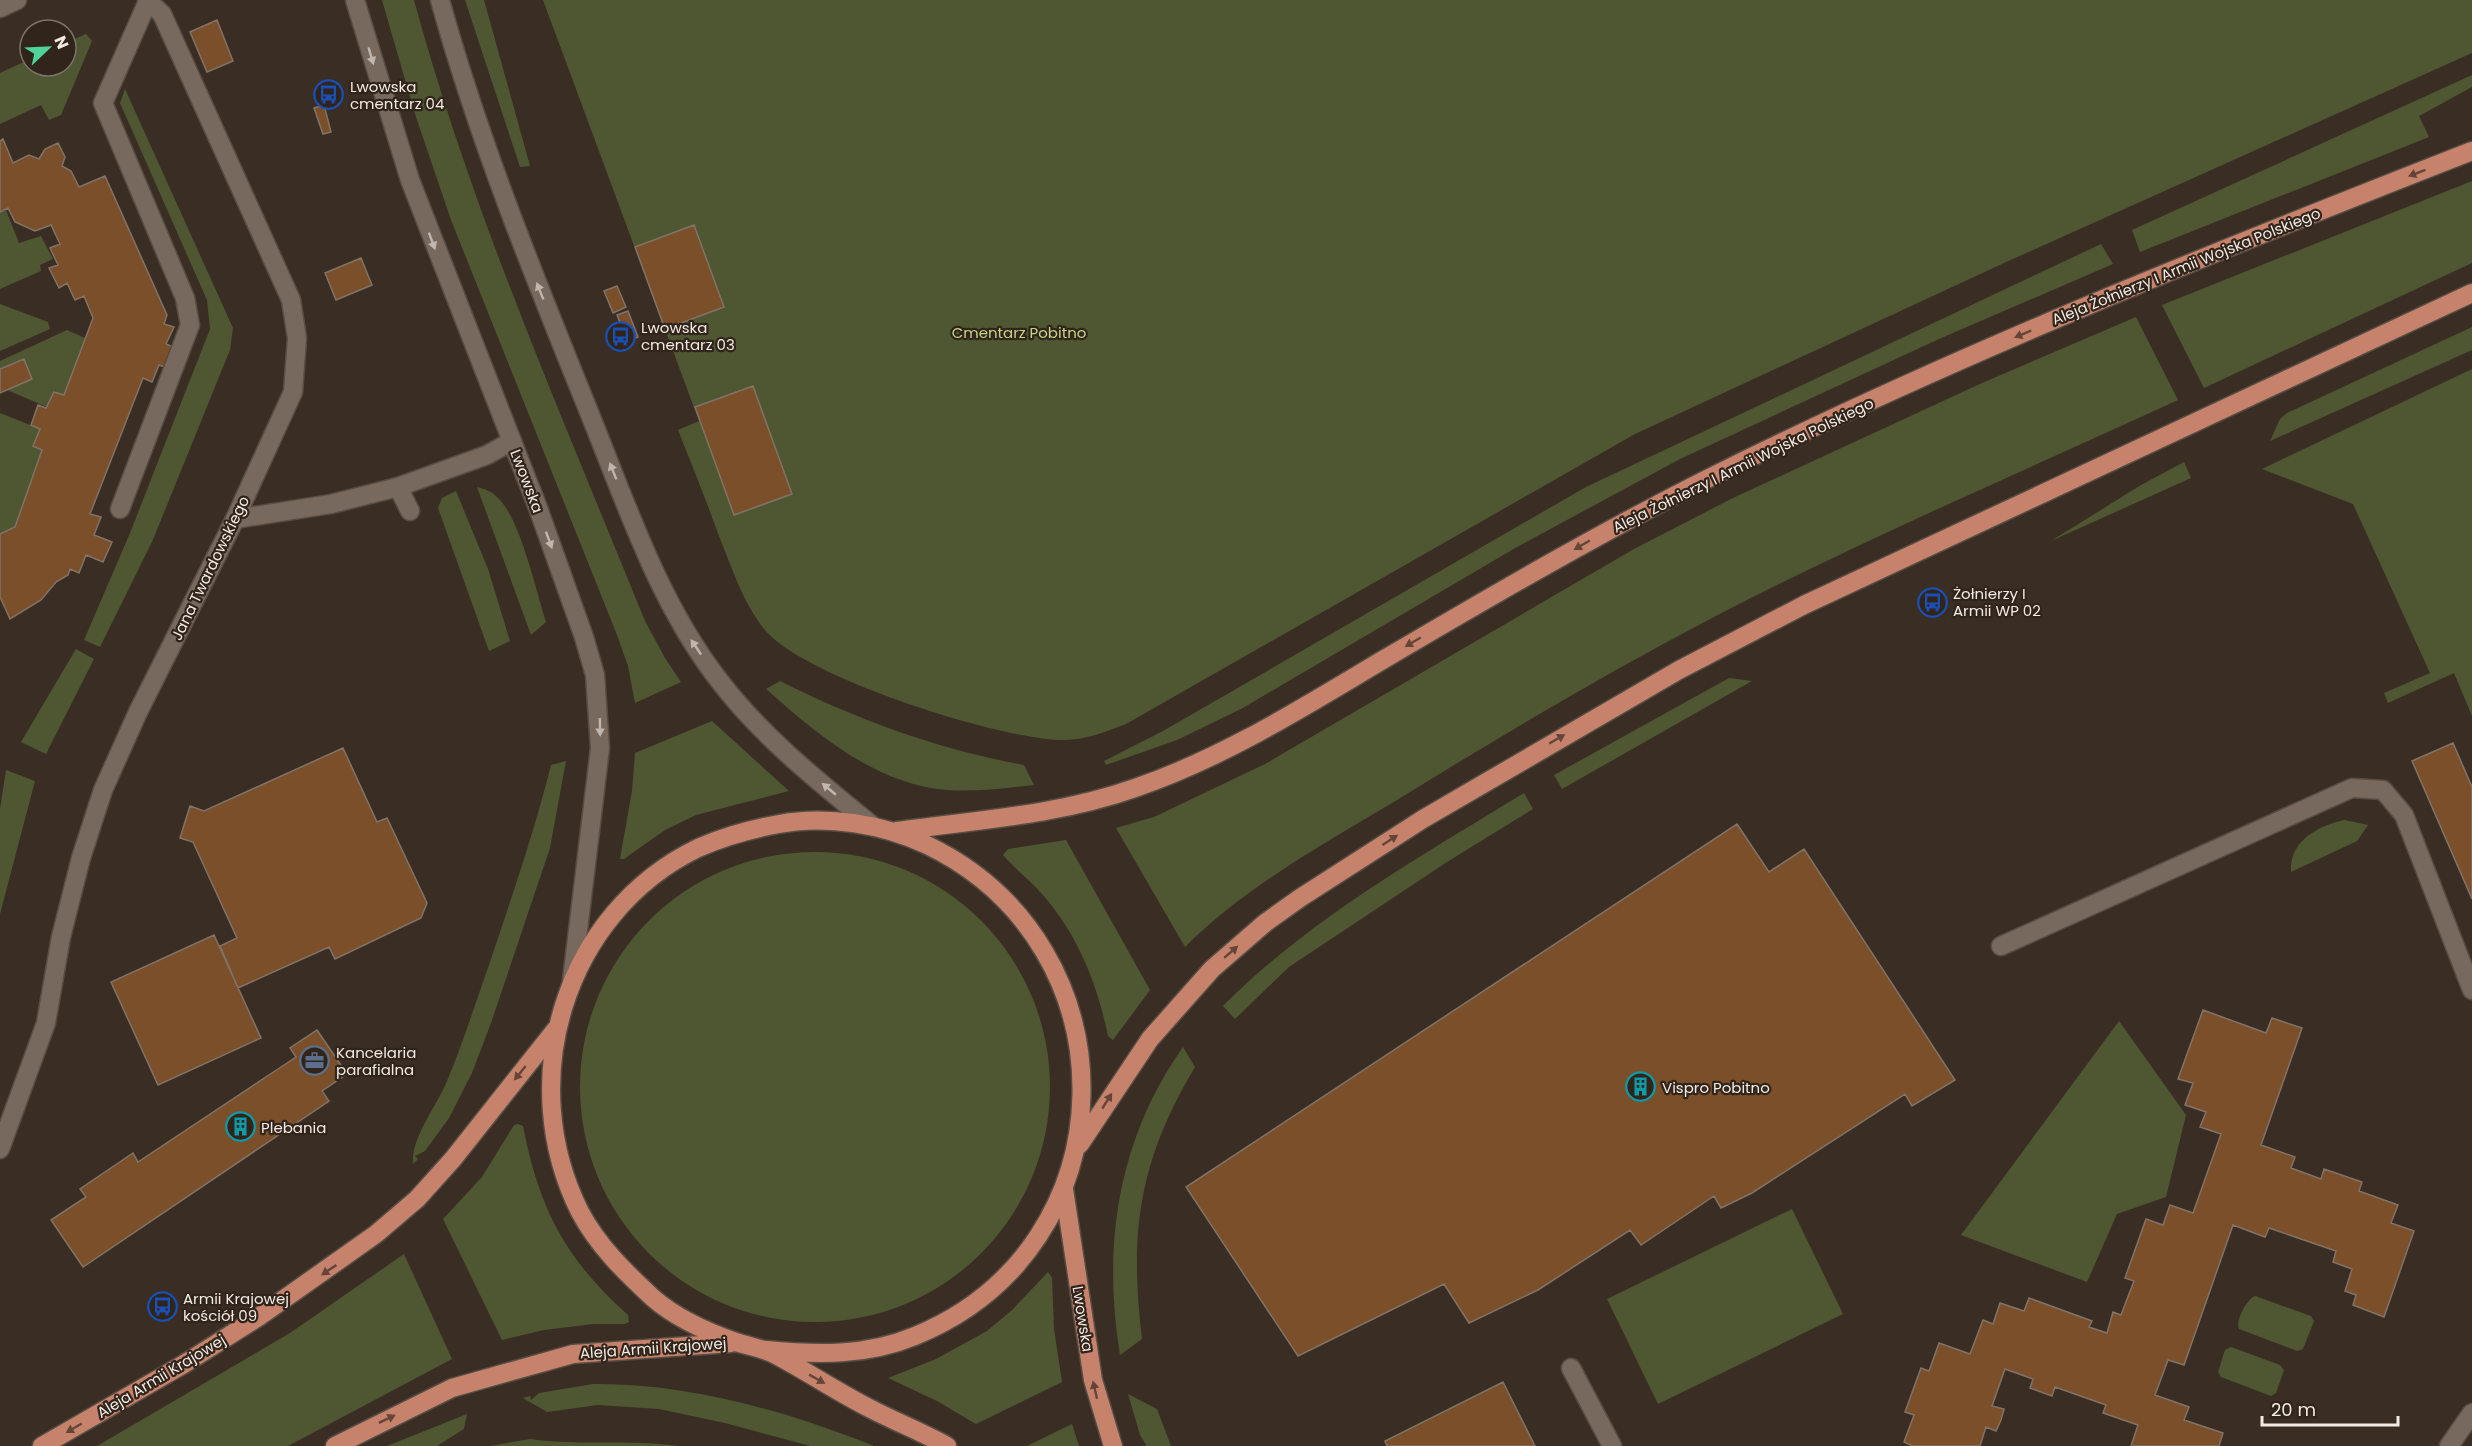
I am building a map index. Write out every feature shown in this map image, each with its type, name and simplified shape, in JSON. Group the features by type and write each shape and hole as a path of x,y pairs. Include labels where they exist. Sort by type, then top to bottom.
{"main road":[{"path":"0,8 17,0"},
{"path":"120,509 190,325 185,298 103,103 148,0"},
{"name":"Jana Twardowskiego","path":"0,1149 46,1023 61,937 81,858 103,790 138,712 235,519 292,392 297,338 291,300 162,14 148,0"},
{"name":"Lwowska","path":"355,0 410,180 512,441 584,637 599,700 599,756 572,980"},
{"path":"440,0 478,124 509,214 622,494 668,598 690,638 734,699 815,778 882,829"},
{"name":"Aleja Żołnierzy I Armii Wojska Polskiego","path":"882,829 1088,803 1182,770 1254,736 1602,534 1720,473 1981,352 2136,285 2472,152"},
{"path":"1076,1151 1150,1039 1212,969 1265,923 1300,898 1423,819 1679,670 1804,605 2472,293"},
{"path":"235,519 331,504 398,487 487,455 512,441"},
{"path":"398,487 410,511"},
{"path":"2001,946 2352,788 2383,790 2404,815 2472,990"},
{"path":"793,821 833,821 882,829 907,836 946,854 990,885 1031,929 1056,970 1072,1012 1082,1060 1083,1102 1076,1151 1064,1189 1043,1229 1008,1275 969,1308 916,1336 874,1349 823,1355 766,1350 698,1327 658,1303 612,1258 581,1213 561,1163 552,1119 550,1069 557,1027 572,980 602,929 641,886 694,850 738,832 793,821"},
{"name":"Aleja Armii Krajowej","path":"42,1446 184,1364 342,1261 376,1234 417,1199 453,1159 557,1027"},
{"name":"Lwowska","path":"1064,1189 1093,1380 1113,1446"},
{"name":"Aleja Armii Krajowej","path":"335,1446 452,1388 573,1354 737,1342"},
{"path":"766,1350 873,1410 901,1421 947,1446"},
{"path":"1571,1368 1612,1446"},
{"path":"2449,1446 2472,1413"}],"green space":[{"path":"382,0 414,0 463,158 520,314 645,621 681,682 635,703 628,666 617,635 451,220 415,114"},
{"path":"465,0 484,0 530,166 520,167"},
{"name":"Cmentarz Pobitno","path":"543,0 2472,0 2472,53 2004,263 1635,434 1126,724 1089,737 1065,740 997,730 906,703 860,686 819,667 786,648 757,620 733,573 678,430 699,421"},
{"path":"86,34 92,41 78,74 78,38"},
{"path":"18,65 18,78 76,78 61,115 49,120 41,105 0,124 0,73"},
{"path":"2472,75 2472,87 2419,116 2429,137 2140,252 2132,230"},
{"path":"125,89 233,328 230,350 152,542 100,647 84,640 130,533 210,329 207,300 120,103"},
{"path":"2472,181 2472,263 2204,388 2162,305"},
{"path":"6,210 19,243 41,236 53,259 40,265 41,271 0,289 0,212"},
{"path":"2101,244 2113,264 1939,339 1680,459 1517,547 1241,709 1177,740 1106,765 1104,761 1163,731 1586,487"},
{"path":"0,304 48,322 50,329 0,351"},
{"path":"2136,317 2178,400 1827,561 1712,618 1637,659 1525,723 1295,862 1237,902 1185,947 1116,828 1154,817 1265,764 1634,549 1733,498 1982,383"},
{"path":"2472,327 2472,350 2270,441 2280,419 2287,413"},
{"path":"67,330 85,338 64,395 54,391 47,407 7,390 0,393 0,361"},
{"path":"2472,369 2472,716 2454,673 2388,703 2384,693 2430,673 2353,504 2262,469"},
{"path":"0,413 40,429 33,446 42,450 15,527 0,534"},
{"path":"2184,462 2191,478 2051,541 2141,485"},
{"path":"477,487 489,491 498,498 506,508 520,538 546,622 531,635"},
{"path":"456,491 488,569 510,641 489,651 438,508 442,498"},
{"path":"76,649 94,659 46,754 21,742"},
{"path":"1729,678 1752,681 1562,789 1554,775"},
{"path":"780,681 899,732 960,751 1024,765 1034,785 980,790 947,790 921,786 896,778 849,754 827,739 766,689"},
{"path":"712,721 789,791 696,815 665,830 624,859 620,859 632,791 635,753"},
{"path":"566,761 550,848 491,1023 472,1073 449,1118 425,1151 415,1156 418,1159 413,1164 413,1154 420,1132 443,1091 464,1038 530,841 551,765"},
{"path":"6,770 35,781 0,914 0,809"},
{"path":"1524,793 1533,809 1447,862 1289,967 1235,1019 1223,1006 1291,945 1328,917 1406,865"},
{"path":"2344,820 2368,825 2357,841 2291,872 2295,852 2307,837 2324,826"},
{"path":"1066,840 1150,990 1113,1040 1108,1036 1092,979 1066,926 1042,894 1003,855 1008,849"},
{"path":"815,852 861,856 905,870 946,891 981,921 1011,956 1032,997 1046,1041 1050,1087 1046,1133 1032,1177 1011,1218 981,1253 946,1283 905,1304 861,1318 815,1322 769,1318 725,1304 684,1283 649,1253 619,1218 598,1177 584,1133 580,1087 584,1041 598,997 619,956 649,921 684,891 725,870 769,856"},
{"path":"2119,1021 2186,1115 2166,1197 2117,1214 2087,1282 1961,1235"},
{"path":"1183,1047 1195,1067 1161,1134 1150,1166 1138,1230 1138,1300 1142,1339 1120,1355 1113,1273 1120,1194 1143,1118 1161,1082"},
{"path":"514,1125 523,1126 537,1182 558,1230 587,1273 628,1315 629,1322 544,1330 502,1340 443,1219 482,1177"},
{"path":"1792,1209 1843,1314 1658,1404 1607,1299"},
{"path":"404,1254 452,1359 288,1446 97,1446 290,1333"},
{"path":"1048,1272 1052,1278 1054,1329 1062,1382 976,1424 937,1401 888,1378 936,1359 987,1331 1012,1310"},
{"path":"2255,1296 2311,1316 2314,1321 2303,1349 2297,1351 2239,1329 2238,1325 2243,1311"},
{"path":"2231,1347 2280,1365 2284,1370 2276,1393 2271,1396 2221,1377 2218,1372 2225,1350"},
{"path":"593,1384 665,1388 700,1394 806,1421 874,1446 810,1446 725,1423 659,1409 598,1405 547,1412 523,1398 530,1396 531,1400 539,1393"},
{"path":"1128,1394 1157,1409 1171,1446 1145,1446"},
{"path":"467,1414 464,1429 437,1446 387,1446"},
{"path":"1072,1424 1079,1446 1027,1446"},
{"path":"530,1439 566,1442 678,1446 490,1446"}],"building":[{"path":"217,20 233,61 207,72 190,32"},
{"path":"324,105 331,132 323,134 314,108"},
{"path":"3,139 13,163 29,155 39,159 45,149 58,143 65,157 62,166 71,171 79,187 105,176 167,315 164,324 174,327 166,344 175,348 168,368 159,365 152,382 143,378 90,514 101,517 94,535 112,542 103,562 86,555 79,573 70,569 68,575 56,582 41,600 10,619 0,597 0,534 15,527 42,450 33,446 40,429 31,425 38,405 46,408 54,392 64,395 93,318 84,296 75,300 67,283 59,288 49,268 58,265 50,248 60,244 51,225 35,231 15,222 8,208 0,212 0,141"},
{"path":"694,225 724,307 665,329 635,247"},
{"path":"361,258 372,285 336,300 325,273"},
{"path":"617,286 626,307 613,313 604,291"},
{"path":"628,311 638,337 627,341 617,315"},
{"path":"24,359 32,379 0,393 0,369"},
{"path":"753,386 792,494 734,515 695,407"},
{"path":"2453,743 2472,787 2472,899 2412,761"},
{"path":"343,748 377,822 387,818 427,903 421,918 335,959 329,947 238,988 220,946 237,938 193,842 180,838 190,806 204,811"},
{"name":"Vispro Pobitno","path":"1737,824 1769,872 1804,849 1955,1080 1912,1106 1905,1094 1752,1193 1721,1208 1714,1196 1641,1245 1630,1230 1538,1290 1469,1323 1444,1284 1298,1356 1186,1187"},
{"path":"214,935 261,1038 158,1085 111,982"},
{"path":"2203,1010 2266,1033 2272,1018 2302,1028 2261,1145 2295,1157 2291,1168 2321,1179 2324,1169 2362,1182 2359,1191 2398,1205 2391,1223 2414,1231 2384,1317 2353,1305 2356,1295 2345,1291 2352,1269 2333,1262 2336,1251 2269,1228 2265,1237 2233,1225 2184,1365 2168,1360 2155,1395 2189,1407 2184,1420 2223,1433 2219,1446 2131,1446 2138,1425 2103,1413 2106,1405 2055,1387 2052,1396 2030,1388 2033,1379 2005,1369 1992,1406 2004,1409 2001,1420 1996,1431 1986,1427 1980,1446 1912,1446 1904,1442 1914,1415 1905,1412 1921,1368 1929,1371 1939,1343 1970,1354 1983,1320 1993,1324 2000,1303 2024,1311 2029,1298 2092,1321 2089,1327 2107,1333 2113,1312 2121,1315 2134,1281 2125,1278 2146,1219 2163,1225 2170,1205 2193,1213 2221,1134 2200,1127 2206,1112 2185,1105 2193,1083 2178,1079"},
{"name":"Plebania","path":"317,1030 347,1074 322,1091 329,1101 83,1267 51,1220 86,1197 80,1189 133,1153 138,1162 296,1057 290,1048"},
{"path":"1503,1382 1535,1446 1387,1446 1385,1441"}],"place":[{"name":"Lwowska cmentarz 04","path":"329,95"},
{"name":"Lwowska cmentarz 03","path":"620,336"},
{"name":"Żołnierzy I Armii WP 02","path":"1932,602"},
{"name":"Kancelaria parafialna","path":"315,1061"},
{"name":"Vispro Pobitno","path":"1641,1087"},
{"name":"Plebania","path":"240,1127"},
{"name":"Armii Krajowej kościół 09","path":"162,1307"}]}
